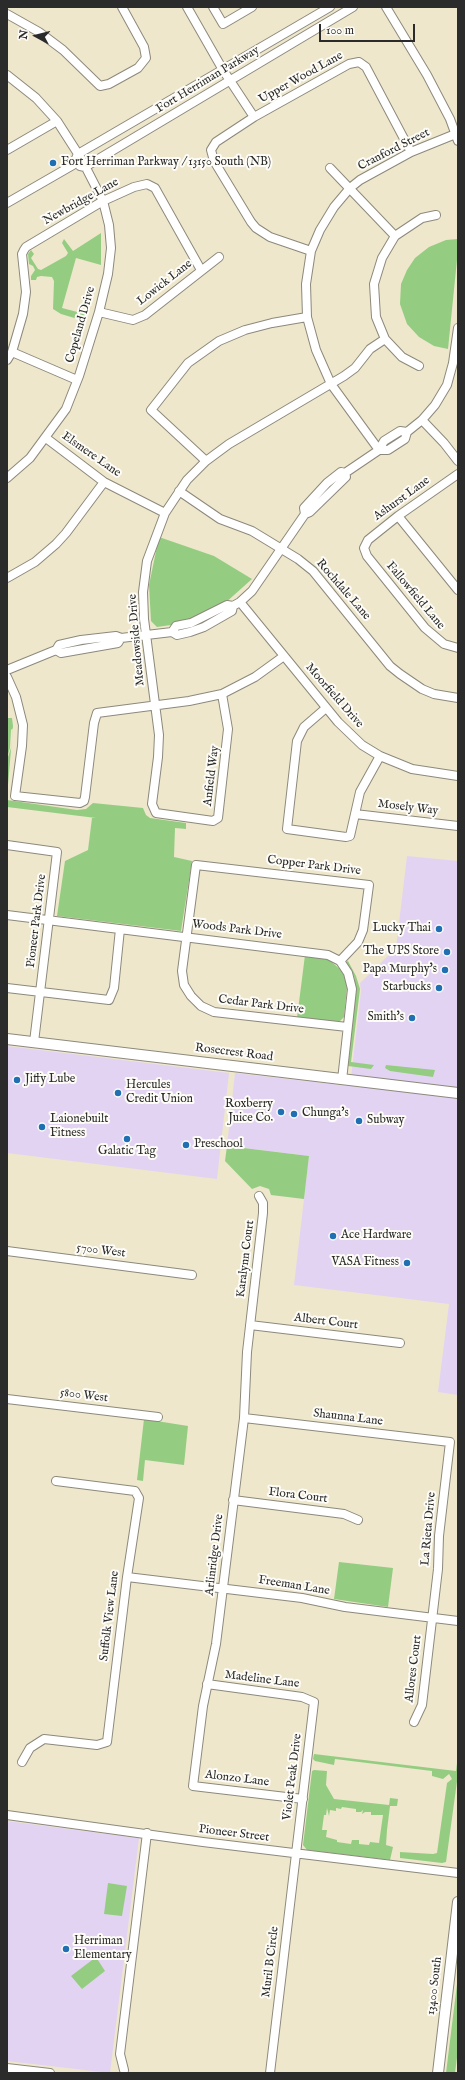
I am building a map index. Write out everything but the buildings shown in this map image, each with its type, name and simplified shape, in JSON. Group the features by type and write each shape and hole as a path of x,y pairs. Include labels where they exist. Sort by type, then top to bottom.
{"main road":[{"name":"Rosecrest Road","path":"7,1039 458,1093"},
{"name":"13400 South","path":"438,2073 458,1902"}],"street":[{"path":"7,14 39,32 57,46 100,86 109,84 138,68 146,58 144,47 122,7"},
{"path":"212,7 223,24 252,7"},
{"name":"Fort Herriman Parkway","path":"82,160 223,70 330,7"},
{"name":"Fort Herriman Parkway","path":"82,160 230,81 353,7"},
{"path":"386,7 427,75 457,136"},
{"path":"190,8 223,70 254,118"},
{"name":"Upper Wood Lane","path":"311,251 270,237 256,228 214,161 211,150 216,142 254,118 349,64 359,62 366,67 411,152"},
{"name":"Copeland Drive","path":"7,76 36,98 57,121 82,160 103,201 109,225 111,248 108,274 99,312 66,409 30,458 7,478"},
{"path":"7,150 57,121"},
{"name":"Cranford Street","path":"379,450 331,384 316,350 307,317 306,284 311,251 320,230 334,207 350,188 381,167 411,152 457,136"},
{"path":"73,165 82,160"},
{"path":"7,204 82,160"},
{"path":"330,168 395,236"},
{"name":"Newbridge Lane","path":"12,352 23,314 26,292 22,254 26,247 103,201 134,187 147,184 155,188 201,270"},
{"path":"419,366 402,357 385,339 376,317 374,284 382,258 395,236 422,218 436,215"},
{"name":"Lowick Lane","path":"99,312 116,318 133,320 145,315 219,257"},
{"path":"206,461 151,410 188,363 219,341 244,330 307,317"},
{"path":"7,670 56,650 62,653 118,642 121,638 172,632 177,635 204,627 232,611 236,604 260,581 305,514 310,512 346,477 346,473 379,450 388,450 405,439 407,432 422,420 435,406 447,386 453,363 458,328"},
{"name":"Meadowside Drive","path":"153,811 152,804 159,745 143,592 147,561 165,513 187,480 206,461 229,444 331,384 350,371 370,349 385,339"},
{"path":"7,360 12,352 77,380"},
{"path":"422,420 444,443 458,461"},
{"name":"Elsmere Lane","path":"46,438 104,482 165,513"},
{"name":"Ashurst Lane","path":"364,548 368,540 398,516 458,474"},
{"path":"7,578 35,562 56,544 104,482"},
{"name":"Rochdale Lane","path":"179,491 220,519 252,531 282,549 313,571 390,666 422,689 434,694 458,698"},
{"path":"398,516 458,590"},
{"name":"Fallowfield Lane","path":"364,548 366,556 425,628 444,644 458,648"},
{"name":"Moorfield Drive","path":"236,604 284,656 326,708 362,745 380,756 412,770 458,776"},
{"path":"7,677 16,697 23,725 22,746 15,796 82,802 85,797 94,723 97,713 189,702 222,694 255,677 284,656"},
{"name":"Anfield Way","path":"153,811 159,815 213,821 218,818 228,729 222,694"},
{"path":"326,708 304,727 297,741 287,829 348,837 352,832 360,792 380,756"},
{"name":"Mosely Way","path":"355,814 458,826"},
{"name":"Pioneer Park Drive","path":"7,845 57,852 34,1042"},
{"name":"Cedar Park Drive","path":"196,865 185,936 182,971 184,985 191,996 201,1006 214,1012 347,1027"},
{"name":"Copper Park Drive","path":"196,865 369,885 363,930 358,942 340,961"},
{"name":"Woods Park Drive","path":"7,915 316,952 328,955 340,961"},
{"path":"7,988 109,1000 114,988 120,929"},
{"path":"340,961 348,973 352,989 342,1080"},
{"name":"Karalynn Court","path":"250,1325 264,1213 263,1203 260,1196"},
{"name":"5700 West","path":"7,1251 192,1276"},
{"name":"Albert Court","path":"250,1325 400,1343"},
{"name":"Arlinridge Drive","path":"193,1786 207,1684 214,1653 234,1500 244,1418 250,1325"},
{"name":"5800 West","path":"7,1399 158,1417"},
{"name":"Shaunna Lane","path":"244,1418 450,1442"},
{"name":"La Rieta Drive","path":"432,1618 438,1569 439,1536 450,1442"},
{"name":"Suffolk View Lane","path":"22,1762 30,1748 44,1739 97,1745 107,1742 138,1494 135,1491 124,1489 56,1481"},
{"name":"Flora Court","path":"234,1500 344,1514 358,1520"},
{"name":"Freeman Lane","path":"127,1577 302,1598 346,1607 458,1621"},
{"name":"Allores Court","path":"414,1722 422,1705 432,1618"},
{"name":"Madeline Lane","path":"207,1684 302,1697 314,1702"},
{"name":"Violet Peak Drive","path":"297,1854 314,1702"},
{"name":"Alonzo Lane","path":"193,1786 303,1799"},
{"name":"Pioneer Street","path":"7,1815 297,1854 458,1873"},
{"path":"124,2070 120,2054 147,1833"},
{"name":"Muril B Circle","path":"270,2073 297,1854"},
{"path":"7,2068 50,2073"}],"shaded area":[{"path":"407,856 458,861 458,1395 438,1392 449,1304 294,1285 309,1156 227,1146 235,1073 350,1086 361,991 360,983 396,948"},
{"path":"7,1046 229,1073 217,1179 7,1153"},
{"name":"Herriman Elementary","path":"7,1821 139,1838 110,2073 7,2061"}],"green space":[{"path":"101,233 101,265 76,258 62,308 85,314 89,301 91,302 84,327 81,326 81,320 61,314 53,309 54,281 52,277 41,276 37,277 36,280 31,280 31,276 35,270 33,266 29,264 28,254 31,250 34,254 31,258 38,269 41,270 66,256 68,253 62,243 64,239 73,251"},
{"path":"458,239 448,349 434,346 419,337 407,324 400,304 401,284 407,270 415,258 429,247 446,240"},
{"path":"159,537 214,556 252,579 224,604 209,613 178,624 157,627 151,621 149,585"},
{"path":"7,718 12,718 13,728 11,730 10,748 7,758"},
{"path":"12,739 8,785 7,760"},
{"path":"7,800 77,810 86,809 93,803 143,808 146,815 150,818 186,823 186,829 175,828 174,857 192,861 181,931 57,916 65,861 88,850 92,818 96,818 7,807"},
{"path":"305,955 327,958 341,970 345,977 347,988 344,1017 338,1023 297,1018"},
{"path":"348,961 356,976 360,989 351,1062 374,1065 371,1069 348,1066 356,990 354,976 346,962"},
{"path":"386,1065 435,1070 433,1077 390,1071 385,1068"},
{"path":"227,1146 309,1156 304,1199 271,1195 269,1189 260,1186 252,1189 225,1161"},
{"path":"144,1419 188,1426 184,1465 145,1460 143,1481 137,1480"},
{"path":"339,1562 393,1568 388,1607 334,1599"},
{"path":"314,1754 456,1771 458,1755 458,1774 446,1862 442,1863 400,1858 400,1852 437,1853 447,1783 452,1779 449,1774 443,1779 432,1776 432,1771 335,1759 334,1765 315,1761 313,1759"},
{"path":"312,1771 327,1771 326,1785 334,1799 389,1805 390,1798 398,1799 397,1806 390,1806 386,1845 393,1847 390,1860 307,1850 303,1845","holes":["342,1807 356,1809 356,1812 361,1812 363,1810 362,1814 365,1812 371,1812 371,1815 383,1815 379,1843 370,1842 369,1845 359,1844 359,1840 352,1840 351,1844 337,1842 337,1840 326,1837 327,1830 322,1830 324,1815 326,1815 327,1808 329,1816 330,1810 336,1811 336,1808 341,1809"]},
{"path":"108,1883 127,1886 122,1916 104,1914"},
{"path":"96,1957 105,1971 82,1989 71,1976"},
{"path":"458,1976 458,2050 455,2073 446,2073"}],"place":[{"name":"Fort Herriman Parkway / 13150 South (NB)","path":"53,163"},
{"name":"Lucky Thai","path":"439,929"},
{"name":"The UPS Store","path":"447,952"},
{"name":"Papa Murphy's","path":"445,970"},
{"name":"Starbucks","path":"439,988"},
{"name":"Smith's","path":"412,1018"},
{"name":"Jiffy Lube","path":"17,1080"},
{"name":"Hercules Credit Union","path":"118,1093"},
{"name":"Roxberry Juice Co.","path":"281,1112"},
{"name":"Chunga's","path":"294,1114"},
{"name":"Subway","path":"359,1121"},
{"name":"Laionebuilt Fitness","path":"42,1127"},
{"name":"Galatic Tag","path":"127,1139"},
{"name":"Preschool","path":"186,1145"},
{"name":"Ace Hardware","path":"333,1236"},
{"name":"VASA Fitness","path":"407,1263"},
{"name":"Herriman Elementary","path":"66,1949"}]}
